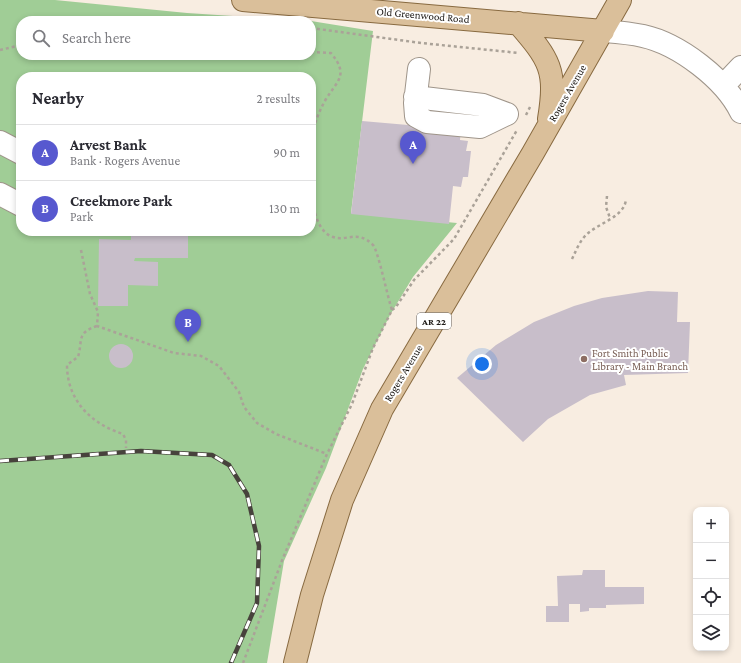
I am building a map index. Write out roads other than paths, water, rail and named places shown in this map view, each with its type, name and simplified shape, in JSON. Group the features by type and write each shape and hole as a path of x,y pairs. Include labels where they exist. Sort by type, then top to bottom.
{"main road":[{"name":"Old Greenwood Road","path":"243,0 603,31"},
{"name":"Rogers Avenue","path":"295,663 324,553 342,500 362,451 382,409 547,130 620,0"},
{"path":"518,23 542,51 551,73 553,96 547,130"}],"street":[{"path":"603,31 644,36 674,48 723,86 741,112"},
{"path":"723,86 741,67"},
{"path":"419,69 415,105 416,116 426,122 480,127 507,114"},
{"path":"0,142 16,150"},
{"path":"0,194 16,202"}],"railway":[{"path":"0,461 141,451 212,455 229,465 247,494 259,546 257,603 231,663"}],"place":[{"name":"Arvest Bank","path":"413,164"},
{"name":"Creekmore Park","path":"188,342"},
{"name":"Fort Smith Public Library - Main Branch","path":"584,359"}]}
